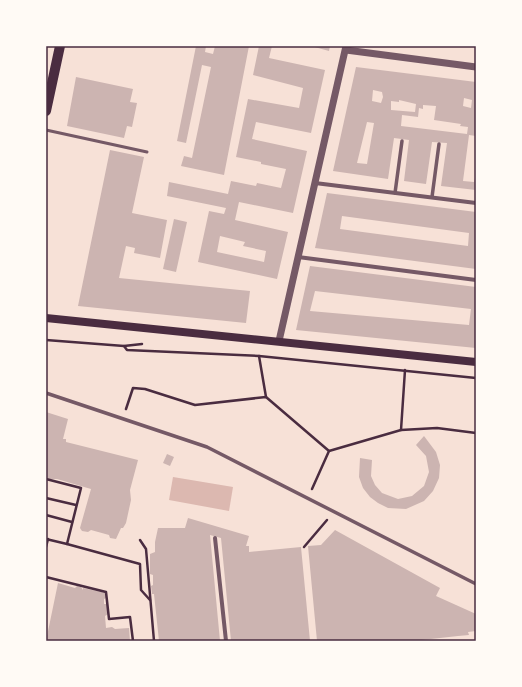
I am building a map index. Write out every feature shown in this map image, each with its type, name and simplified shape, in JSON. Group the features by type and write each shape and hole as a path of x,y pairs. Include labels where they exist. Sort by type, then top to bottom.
{"main road":[{"path":"46,111 60,46"},
{"path":"46,318 476,362"}],"street":[{"path":"279,341 346,48 476,67"},
{"path":"395,193 402,141"},
{"path":"432,197 439,144"},
{"path":"315,182 476,203"},
{"path":"298,257 476,280"},
{"path":"46,393 207,447 476,584"},
{"path":"216,538 226,641"}],"lane":[{"path":"46,130 146,152"}],"path":[{"path":"56,334 56,341"},
{"path":"46,340 124,346 142,344"},
{"path":"124,346 127,350 259,356 476,378"},
{"path":"259,356 266,397 329,451"},
{"path":"401,430 405,370"},
{"path":"123,418 133,388 145,390 195,405 266,397"},
{"path":"308,498 329,451 401,430 437,428 476,433"},
{"path":"46,479 81,488 67,544"},
{"path":"46,498 76,505"},
{"path":"304,547 325,525 332,511"},
{"path":"46,515 72,522"},
{"path":"46,547 47,539 140,564 141,590 150,600"},
{"path":"140,540 146,549 154,641"},
{"path":"46,577 106,592 109,619 130,617 133,641"}],"shaded area":[{"path":"173,477 233,487 229,511 169,500"}],"building":[{"path":"196,46 206,46 205,52 213,54 215,46 249,46 224,175 181,166 184,156 192,158 211,67 202,65 186,143 177,141"},
{"path":"259,46 272,46 269,58 325,70 311,133 256,122 252,139 307,151 293,213 239,202 235,220 288,232 277,279 198,262 209,211 224,214 226,208 167,196 169,182 228,194 231,181 256,186 257,183 281,188 286,169 236,157 248,99 299,108 303,88 253,75","holes":["220,236 245,242 243,246 266,251 264,262 217,252"]},
{"path":"311,46 330,46 329,51"},
{"path":"356,67 476,82 476,136 469,135 463,181 474,182 476,174 476,190 441,186 447,143 432,142 426,184 404,181 409,140 394,138 388,179 333,171","holes":["373,90 382,92 383,97 381,103 372,101","464,98 472,100 471,108 463,106","399,100 416,104 415,112 391,110 391,101 399,102","423,105 436,106 434,120 461,124 460,126 468,127 467,134 401,126 402,115 418,117 419,108 423,109","367,122 374,123 367,164 357,163"]},
{"path":"76,77 133,89 130,102 137,103 132,127 127,126 124,138 67,126"},
{"path":"110,150 144,157 132,213 167,220 160,258 134,253 135,248 126,246 119,278 250,291 246,323 78,306"},
{"path":"327,193 476,212 476,269 315,248","holes":["342,216 469,233 468,246 340,229"]},
{"path":"174,219 187,222 176,272 163,269"},
{"path":"310,266 476,287 476,348 296,330","holes":["315,291 471,309 469,325 310,311"]},
{"path":"46,412 68,419 63,439 66,439 66,442 138,460 130,490 131,500 126,523 123,528 121,528 116,539 110,538 109,535 91,530 88,532 82,531 80,528 91,489 57,479 46,479"},
{"path":"424,436 436,452 440,465 439,478 433,491 424,501 406,509 388,508 370,497 363,488 359,477 360,458 372,460 371,476 375,485 382,493 398,499 412,496 424,486 429,472 426,456 416,445"},
{"path":"167,454 174,457 170,466 163,463"},
{"path":"188,518 249,536 246,546 249,546 249,552 301,547 310,641 231,641 221,538 210,535 220,641 159,641 154,594 152,594 151,586 153,585 153,575 150,574 150,554 155,552 155,542 158,528 185,528"},
{"path":"335,530 440,588 436,596 476,614 476,631 468,632 469,635 413,641 317,641 308,546 321,545"},
{"path":"58,583 75,588 77,586 81,587 83,590 83,588 106,593 104,604 107,604 108,614 105,616 106,628 129,628 130,641 46,641"}],"tram line":[{"path":"46,51 47,46"}]}
